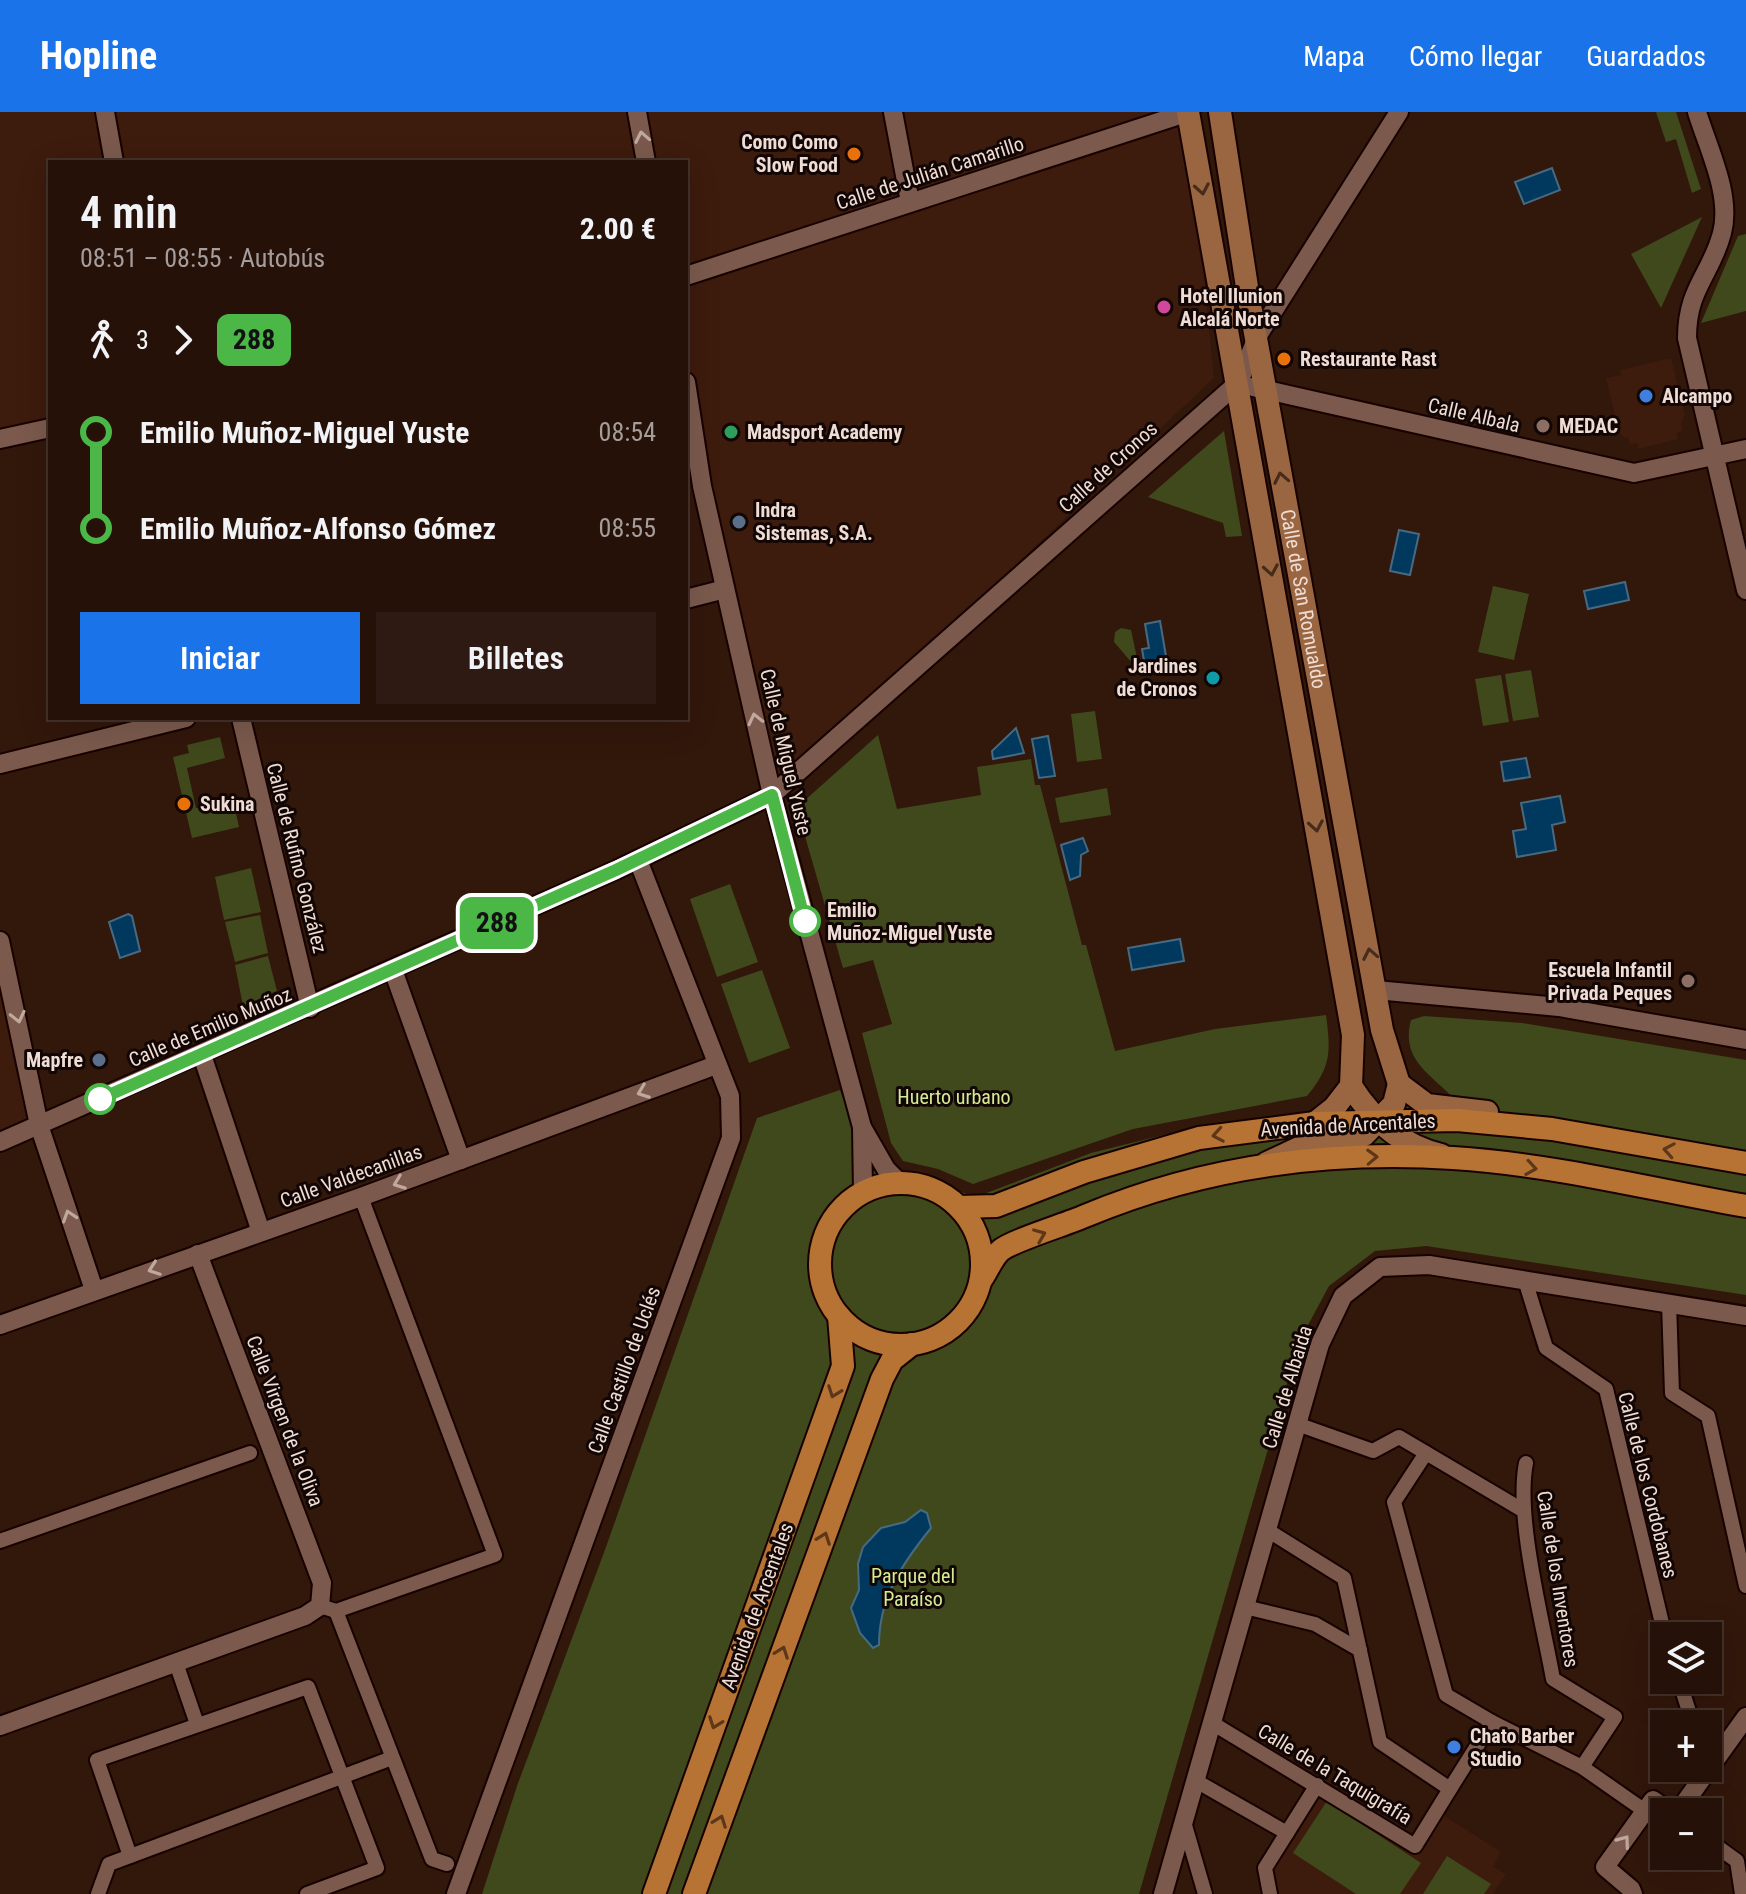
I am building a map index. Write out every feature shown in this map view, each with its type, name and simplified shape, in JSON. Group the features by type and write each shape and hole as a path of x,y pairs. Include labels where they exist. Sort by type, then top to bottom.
{"main road":[{"name":"Calle de San Romualdo","path":"1188,112 1239,382 1353,1035 1351,1086"},
{"name":"Calle de San Romualdo","path":"1220,112 1265,390 1387,1052 1399,1084"},
{"path":"1266,1164 1299,1148 1350,1142 1380,1122 1394,1104 1399,1084 1427,1105 1546,1119 1576,1133"},
{"path":"1315,1123 1334,1108 1351,1086 1380,1122 1415,1147 1454,1158"},
{"name":"Avenida de Arcentales","path":"959,1207 996,1206 1084,1172 1199,1138 1315,1123 1457,1120 1576,1133 1746,1163"},
{"name":"Avenida de Arcentales","path":"981,1280 1000,1250 1151,1192 1206,1175 1266,1164 1374,1156 1454,1158 1526,1166 1746,1206"},
{"path":"899,1182 932,1189 959,1207 977,1233 983,1264 981,1280 967,1312 951,1328 932,1339 912,1344 872,1340 839,1316 822,1284 821,1248 836,1216 863,1192 899,1182"},
{"name":"Avenida de Arcentales","path":"654,1894 843,1366 839,1316"},
{"name":"Avenida de Arcentales","path":"694,1894 882,1379 892,1360 912,1344"}],"street":[{"path":"105,112 114,160"},
{"path":"637,112 646,160"},
{"path":"893,112 910,202"},
{"name":"Calle de Julián Camarillo","path":"688,275 1188,112"},
{"name":"Calle de Cronos","path":"772,795 1239,382 1257,337 1399,112"},
{"path":"1697,112 1725,206 1722,233 1687,309 1687,338 1746,590"},
{"name":"Calle Albala","path":"1239,382 1634,473 1746,449"},
{"name":"Calle de Miguel Yuste","path":"688,408 694,488 725,589 772,795 862,1127 863,1192"},
{"path":"0,439 48,428"},
{"path":"688,598 725,589"},
{"path":"0,764 178,720"},
{"name":"Calle de Rufino González","path":"241,720 310,1008"},
{"name":"Calle de Emilio Muñoz","path":"0,1142 310,1008 638,860 772,795"},
{"name":"Calle Castillo de Uclés","path":"456,1894 731,1138 730,1096 638,860"},
{"path":"0,941 34,1086 39,1125 94,1290"},
{"path":"393,970 461,1160"},
{"path":"1376,990 1559,1007 1746,1040"},
{"path":"202,1055 261,1232"},
{"name":"Calle Valdecanillas","path":"0,1325 361,1197 716,1065"},
{"name":"Calle de Miguel Yuste","path":"862,1127 886,1169 899,1182"},
{"path":"0,1726 328,1608 495,1555 361,1197"},
{"name":"Calle Virgen de la Oliva","path":"198,1254 322,1583 328,1608"},
{"name":"Calle de Albaida","path":"1163,1894 1320,1344 1343,1296 1380,1267 1429,1265 1746,1316"},
{"name":"Calle de los Cordobanes","path":"1525,1280 1546,1348 1606,1389 1662,1622"},
{"path":"1669,1303 1672,1393 1708,1416 1746,1586"},
{"path":"1297,1424 1373,1451 1399,1437 1524,1511"},
{"path":"0,1541 250,1453"},
{"path":"1426,1453 1394,1502 1446,1695 1582,1767 1645,1811"},
{"name":"Calle de los Inventores","path":"1526,1463 1522,1480 1524,1511 1553,1679 1615,1717 1582,1767"},
{"path":"1267,1530 1344,1578 1380,1742 1450,1789 1492,1722"},
{"path":"1245,1607 1315,1624 1360,1650"},
{"path":"328,1608 432,1859 447,1864"},
{"path":"176,1663 197,1724"},
{"path":"130,1856 97,1760 308,1687 377,1868 307,1894"},
{"name":"Calle de la Taquigrafía","path":"1212,1723 1415,1846 1450,1789"},
{"path":"1722,1753 1743,1728"},
{"path":"98,1894 109,1864 392,1758"},
{"path":"1196,1781 1287,1833"},
{"path":"1270,1894 1265,1868 1317,1785"},
{"path":"1633,1894 1605,1867 1650,1804"},
{"path":"1184,1822 1205,1894"},
{"path":"1722,1850 1737,1861 1742,1894"}],"shaded area":[{"path":"0,112 1188,112 1214,378 772,795 688,392 688,160 48,160 48,428 0,439"},
{"name":"Alcampo","path":"1671,358 1685,415 1681,423 1683,431 1677,433 1678,439 1638,449 1637,443 1630,445 1628,437 1624,438 1619,432 1606,378 1621,375 1620,370"},
{"path":"0,941 39,1125 0,1142"},
{"path":"1322,1794 1416,1855 1443,1815 1501,1852 1493,1867 1506,1874 1493,1894 1278,1894 1273,1871"}],"green space":[{"path":"1656,112 1676,112 1701,189 1692,193 1676,139 1666,142"},
{"path":"1702,217 1661,308 1631,254"},
{"path":"1746,234 1746,311 1701,323 1738,236"},
{"path":"1224,431 1242,536 1226,537 1223,523 1148,497"},
{"path":"1493,586 1529,594 1514,660 1478,652"},
{"path":"1121,628 1131,630 1137,658 1132,663 1114,642 1115,632"},
{"path":"1531,670 1539,717 1513,721 1505,674"},
{"path":"1501,675 1509,722 1483,726 1475,679"},
{"path":"1095,711 1102,759 1077,762 1071,714"},
{"name":"Huerto urbano","path":"878,735 897,809 981,795 977,767 1031,759 1035,785 1040,785 1082,945 1086,945 1115,1051 1215,1029 1326,1015 1329,1039 1325,1067 1307,1096 1133,1129 973,1184 938,1169 903,1161 891,1143 862,1033 892,1024 873,960 843,968 800,819 804,801"},
{"path":"220,737 225,758 187,768 196,808 233,800 239,827 192,838 173,757 189,753 187,745"},
{"path":"1107,788 1111,815 1060,823 1055,798"},
{"path":"251,868 261,912 224,920 215,877"},
{"path":"730,884 758,962 717,977 690,899"},
{"path":"260,915 268,953 235,962 225,922"},
{"path":"268,956 277,991 243,1006 235,965"},
{"path":"762,970 790,1048 749,1063 721,984"},
{"name":"Parque del Paraíso","path":"1424,1016 1522,1023 1746,1060 1746,1295 1426,1246 1375,1251 1329,1286 1307,1327 1302,1349 1297,1349 1139,1894 482,1894 517,1786 606,1547 757,1118 840,1090 869,1170 931,1182 976,1197 1091,1153 1203,1125 1351,1106 1455,1100 1420,1066 1410,1046 1411,1020"},
{"path":"1327,1801 1421,1863 1400,1894 1356,1894 1293,1853"},
{"path":"1447,1856 1491,1884 1484,1894 1423,1894"}],"water":[{"path":"1552,168 1560,190 1524,204 1515,182"},
{"path":"1399,530 1419,534 1410,575 1390,571"},
{"path":"1625,582 1629,600 1588,609 1584,591"},
{"path":"1160,621 1168,668 1146,672 1142,649 1149,648 1145,624"},
{"path":"1016,728 1024,753 993,759 992,751"},
{"path":"1048,736 1055,776 1039,778 1032,739"},
{"path":"1526,758 1530,777 1504,781 1501,762"},
{"path":"1560,796 1565,822 1552,825 1556,850 1517,857 1513,831 1526,829 1521,803"},
{"path":"1083,838 1088,851 1081,855 1080,876 1070,880 1061,845"},
{"path":"128,914 132,916 140,951 120,958 109,922"},
{"path":"1180,939 1184,961 1132,970 1128,948"},
{"path":"921,1510 927,1513 931,1528 894,1582 883,1612 879,1645 873,1648 860,1633 851,1608 859,1590 858,1564 863,1547 881,1528 905,1522"}],"bus line":[{"name":"288","path":"100,1099 616,870 772,795 805,921"}],"place":[{"name":"Como Como Slow Food","path":"854,154"},
{"name":"Hotel Ilunion Alcalá Norte","path":"1164,307"},
{"name":"Restaurante Rast","path":"1284,359"},
{"name":"Alcampo","path":"1646,396"},
{"name":"MEDAC","path":"1543,426"},
{"name":"Madsport Academy","path":"731,432"},
{"name":"Indra Sistemas, S.A.","path":"739,522"},
{"name":"Jardines de Cronos","path":"1213,678"},
{"name":"Sukina","path":"184,804"},
{"name":"Emilio Muñoz-Miguel Yuste","path":"805,921"},
{"name":"Escuela Infantil Privada Peques","path":"1688,981"},
{"name":"Mapfre","path":"99,1060"},
{"name":"Chato Barber Studio","path":"1454,1747"}]}
